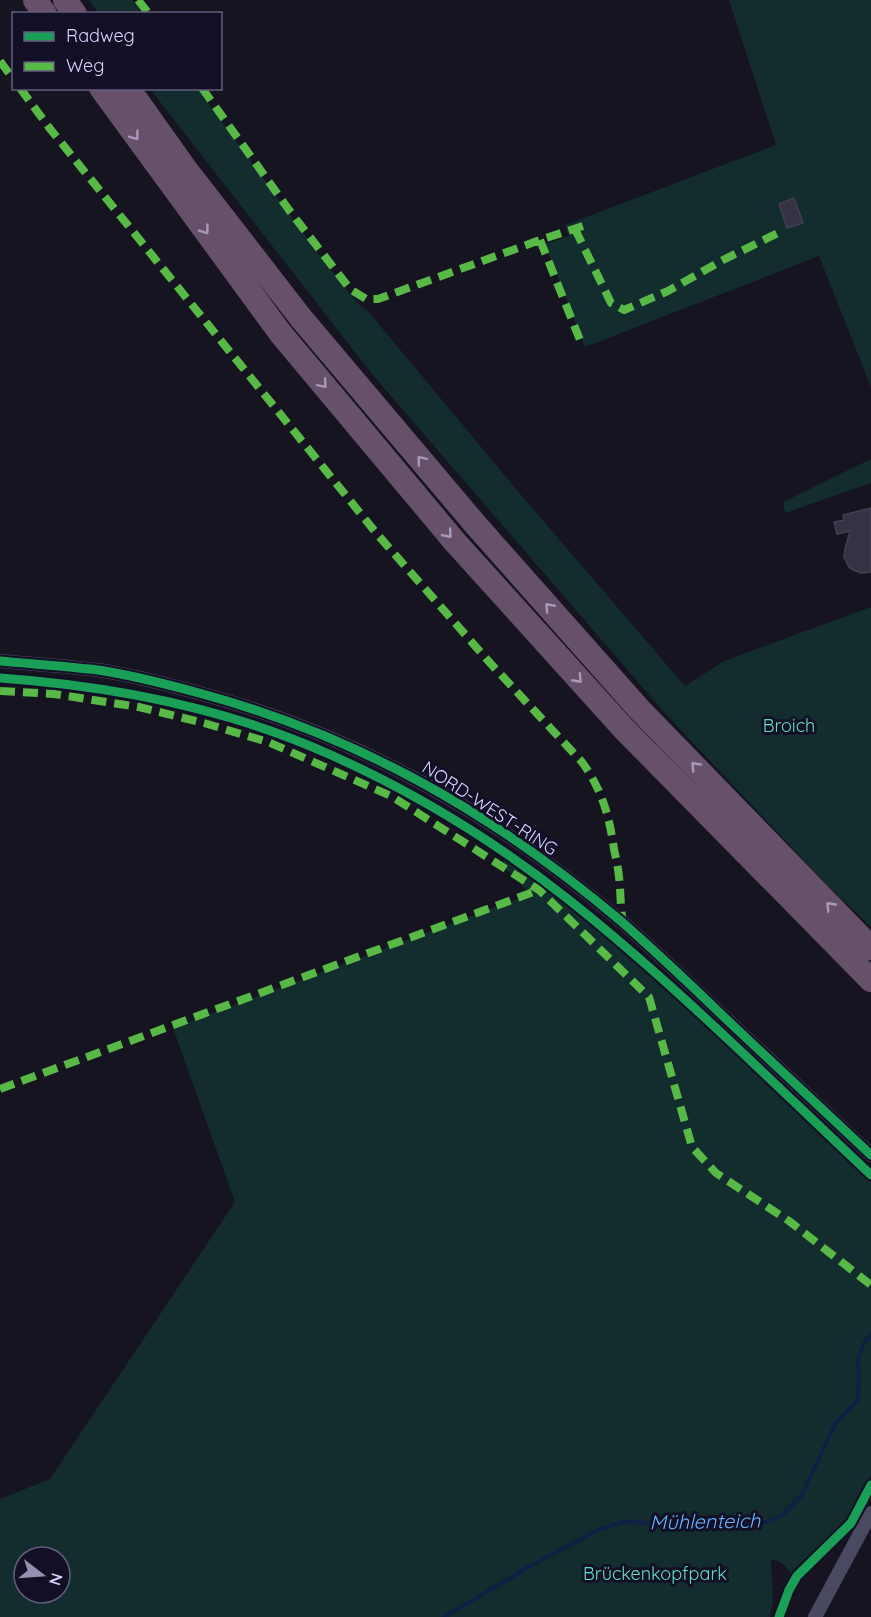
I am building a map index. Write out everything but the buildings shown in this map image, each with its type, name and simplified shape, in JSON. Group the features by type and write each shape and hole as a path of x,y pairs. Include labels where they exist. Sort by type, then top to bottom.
{"highway":[{"path":"102,90 281,333 454,543 623,728 871,980"},
{"path":"129,90 184,167 301,318 475,524 639,709 871,948"}],"street":[{"name":"NORD-WEST-RING","path":"0,661 99,670 158,682 224,700 298,724 340,741 459,803 555,869 623,923 871,1155"},
{"path":"815,1617 871,1513"}],"green space":[{"path":"89,0 132,0 141,12 97,12"},
{"path":"729,0 871,0 871,387 819,256 585,347 545,244 569,236 565,225 776,145"},
{"name":"Broich","path":"151,90 199,90 326,264 360,306 367,310 516,489 685,686 724,661 871,607 871,927 828,886 663,711 372,374"},
{"path":"871,459 871,483 785,513 783,502"},
{"name":"Brückenkopfpark","path":"509,850 663,985 871,1182 871,1475 860,1498 842,1525 794,1576 781,1562 771,1559 773,1601 770,1617 0,1617 0,1499 50,1479 235,1202 173,1028 530,894 502,865"}],"waterway":[{"name":"Mühlenteich","path":"444,1617 525,1569 600,1529 624,1522 760,1524 782,1515 802,1495 835,1424 857,1401 858,1360 863,1345 871,1334"}],"marked path":[{"path":"138,0 147,12"},
{"path":"0,61 12,77"},
{"path":"21,90 51,130 377,534 491,664 582,762 600,793 610,825 620,883 623,923"},
{"path":"203,90 289,210 350,289 366,299 378,299 583,226"},
{"path":"575,229 611,303 624,310 668,291 723,260 782,231"},
{"path":"540,240 582,345"},
{"path":"0,691 54,694 139,707 268,742 391,796 539,890 649,997 692,1147 716,1173 789,1221 871,1285"},
{"path":"0,1089 539,890 542,886"}],"cycle path":[{"path":"0,661 98,670 199,693 315,732 370,756 423,784 475,814 525,847 622,922 871,1155"},
{"path":"0,678 127,693 210,712 251,724 331,755 424,802 513,858 609,932 723,1034 871,1175"},
{"path":"779,1617 797,1576 851,1523 871,1485"}]}
